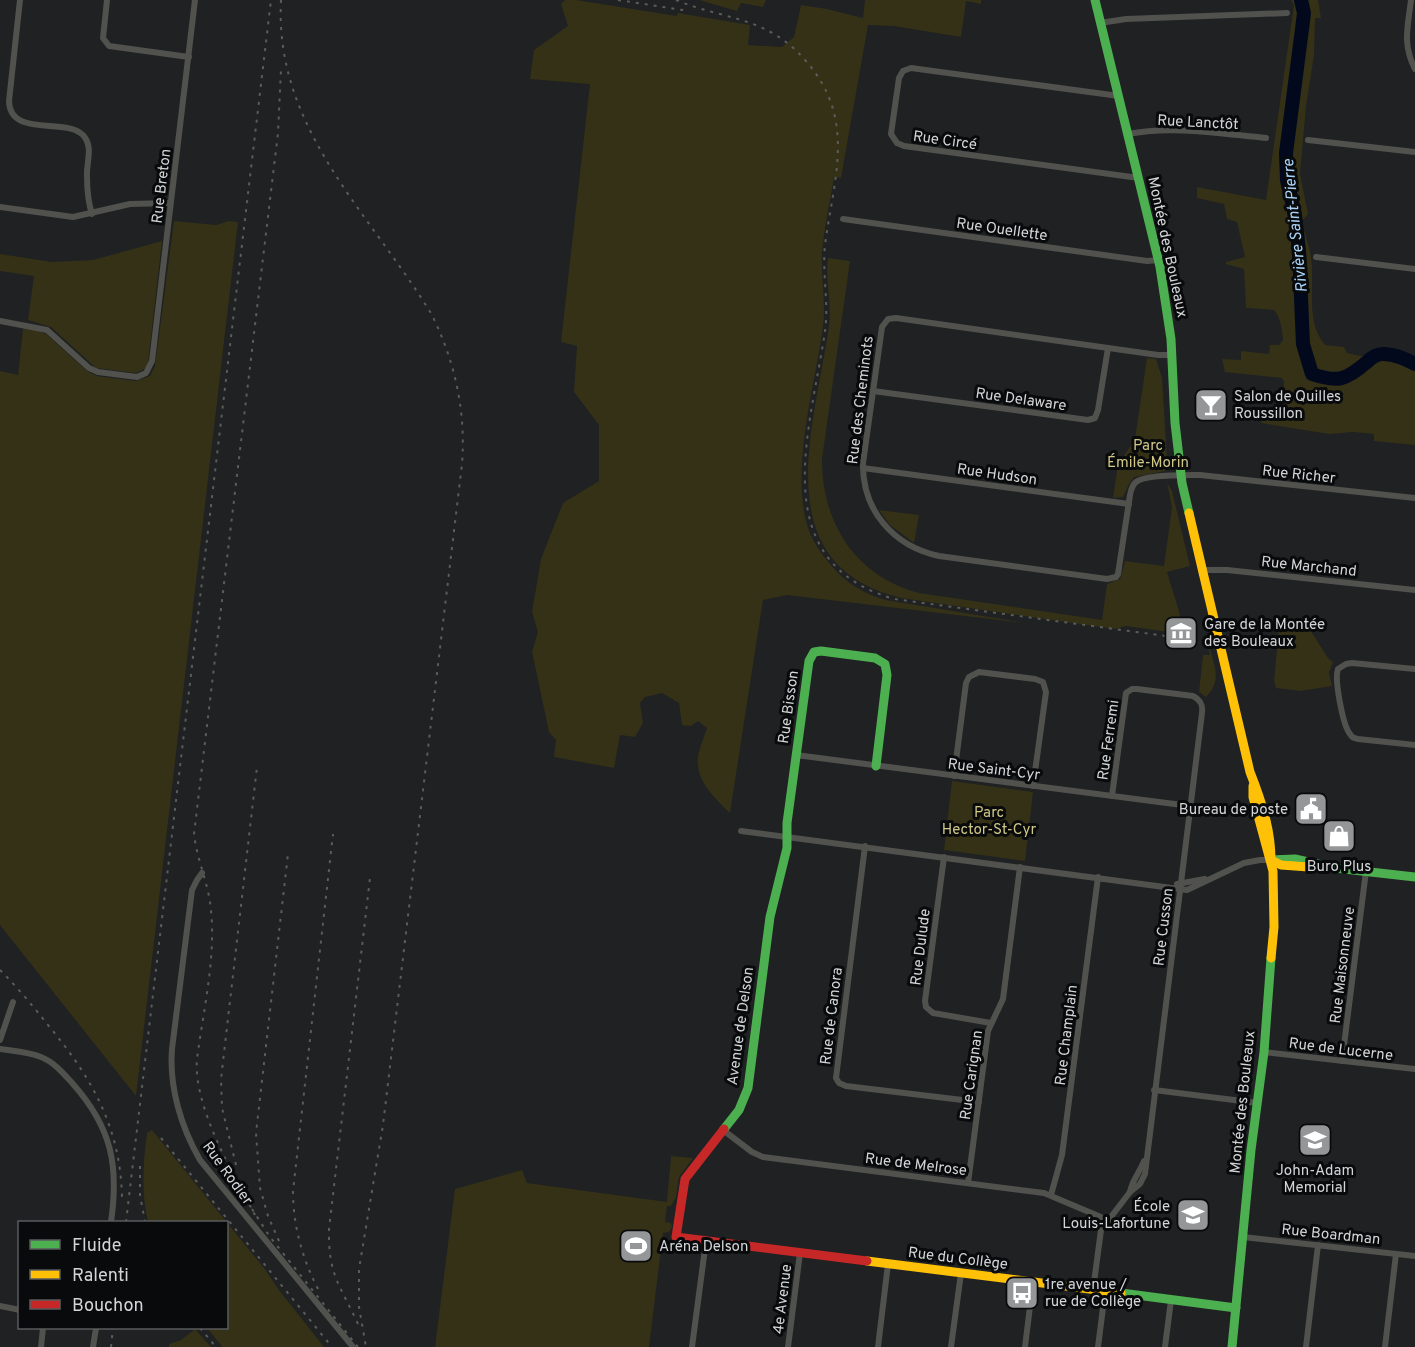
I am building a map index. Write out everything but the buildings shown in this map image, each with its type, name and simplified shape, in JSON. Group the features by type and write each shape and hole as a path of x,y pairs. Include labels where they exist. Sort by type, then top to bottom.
{"street":[{"path":"20,0 9,109 21,121 72,130 84,136 89,148 87,179 92,214"},
{"path":"107,0 103,34 106,44 113,47 189,57"},
{"name":"Rue Breton","path":"0,321 47,330 95,371 133,377 146,373 152,361 195,0"},
{"name":"Montée des Bouleaux","path":"1095,0 1159,260 1169,319 1180,475 1253,783 1260,797 1271,843 1274,927 1264,1052 1252,1140 1232,1347"},
{"path":"1411,0 1406,43 1415,69"},
{"path":"1100,23 1126,19 1287,13"},
{"name":"Rue Circé","path":"1119,96 911,68 903,71 898,78 891,134 897,143 904,146 1139,178"},
{"name":"Rue Lanctôt","path":"1128,134 1181,131 1266,138"},
{"path":"1308,140 1415,152"},
{"path":"0,207 69,217 92,214 130,204 170,203"},
{"name":"Rue Ouellette","path":"843,219 1135,259 1159,260"},
{"path":"1316,257 1415,269"},
{"name":"Rue des Cheminots","path":"1172,355 892,318 885,321 882,327 863,468 868,498 876,514 892,534 914,548 939,556 1101,579 1112,579 1118,574 1131,490 1136,482 1145,478 1180,475"},
{"name":"Rue Delaware","path":"873,391 1088,420 1095,418 1098,410 1108,348"},
{"name":"Rue Hudson","path":"863,468 1129,504"},
{"name":"Rue Richer","path":"1180,475 1224,477 1415,498"},
{"name":"Rue Marchand","path":"1201,570 1227,570 1415,590"},
{"name":"Rue Bisson","path":"787,837 796,755 809,661 812,654 821,651 881,659 885,663 888,671 876,766"},
{"path":"1415,669 1349,663 1338,669 1335,678 1350,736 1358,739 1415,745"},
{"path":"954,776 966,683 969,676 979,672 1035,679 1043,682 1046,692 1033,786"},
{"name":"Rue Ferremi","path":"1112,796 1126,693 1137,689 1179,694 1193,696 1201,703"},
{"name":"Rue Cusson","path":"1093,1290 1101,1234 1130,1192 1136,1189 1144,1178 1202,713 1201,703"},
{"name":"Rue Saint-Cyr","path":"796,755 1190,806"},
{"path":"741,831 1171,887 1194,888 1208,879 1249,862 1280,857 1415,878"},
{"name":"Avenue de Delson","path":"676,1237 685,1179 742,1104 748,1088 770,917 787,848 787,837"},
{"name":"Rue de Canora","path":"865,846 836,1078 839,1083 846,1086 979,1102"},
{"name":"Rue Dulude","path":"944,857 926,1007 933,1013 991,1023"},
{"name":"Rue Carignan","path":"968,1183 988,1031 1003,999 1020,867"},
{"name":"Rue Maisonneuve","path":"1342,1061 1366,871"},
{"name":"Rue Rodier","path":"202,873 192,890 173,1040 171,1066 177,1102 191,1143 200,1160 353,1347"},
{"name":"Rue Champlain","path":"1051,1195 1062,1155 1098,877"},
{"path":"0,1040 13,1002"},
{"path":"0,1049 37,1055 47,1060 68,1078 94,1112 106,1137 114,1169 115,1191 111,1221"},
{"name":"Rue de Lucerne","path":"1264,1052 1415,1069"},
{"path":"1154,1090 1258,1103"},
{"name":"Rue de Melrose","path":"723,1130 752,1152 763,1157 1051,1195 1108,1221"},
{"name":"Rue du Collège","path":"676,1237 1236,1308"},
{"name":"Rue Boardman","path":"1244,1237 1415,1256"},
{"path":"692,1347 706,1241"},
{"path":"1306,1347 1318,1245"},
{"name":"4e Avenue","path":"789,1347 800,1253"},
{"path":"1385,1347 1396,1254"},
{"path":"878,1347 888,1264"},
{"path":"951,1347 961,1274"},
{"path":"1025,1347 1033,1282"},
{"path":"1098,1347 1105,1292"},
{"path":"1165,1347 1170,1300"},
{"path":"0,1306 18,1310"},
{"path":"41,1347 43,1329"},
{"path":"93,1347 96,1329"}],"green space":[{"path":"565,0 677,16 678,13 750,25 748,45 782,47 794,37 801,5 863,18 865,0 981,0 981,4 966,1 961,37 894,26 868,25 841,178 834,177 824,235 822,263 824,318 806,424 802,498 808,527 819,549 842,577 862,591 886,600 1025,623 787,595 763,600 730,813 707,788 699,773 698,756 707,728 698,721 691,726 682,725 679,703 662,693 645,697 640,703 643,723 635,737 620,735 614,768 554,757 556,740 549,732 532,652 538,632 532,612 541,559 563,503 599,481 599,425 574,392 577,346 561,342 590,84 530,79 534,50 568,26 561,4"},
{"path":"699,0 766,0 763,7 741,3 737,11"},
{"path":"1291,0 1318,0 1321,18 1315,18 1314,55 1306,106 1300,174 1308,214 1302,221 1312,269 1315,326 1325,345 1344,347 1347,353 1365,357 1348,371 1335,376 1322,375 1315,370 1308,372 1315,378 1340,385 1382,360 1389,359 1415,369 1415,445 1374,441 1374,434 1354,432 1329,434 1261,423 1262,420 1280,421 1284,382 1282,378 1225,372 1222,359 1241,360 1241,351 1269,354 1270,345 1279,345 1283,340 1282,328 1274,310 1246,308 1244,269 1226,264 1226,262 1245,257 1237,222 1227,219 1224,204 1197,198 1197,187 1266,200 1294,5"},
{"path":"174,221 216,225 229,221 238,222 136,1096 0,925 0,371 18,375 23,329 46,334 87,371 97,376 136,381 150,376 155,366"},
{"path":"162,241 148,363 146,368 136,373 96,368 51,327 28,320 34,276 0,271 0,254 52,262 93,260"},
{"path":"828,258 850,261 822,459 824,482 828,505 836,525 846,544 860,560 877,574 896,585 919,593 1102,620 1107,584 1120,579 1125,561 1164,566 1172,507 1167,483 1172,491 1190,566 1167,572 1182,623 1179,624 1180,628 1175,629 1176,633 1126,626 1115,629 901,598 858,581 830,556 814,524 808,487 815,406 829,326"},
{"name":"Parc Émile-Morin","path":"1147,358 1156,359 1162,378 1167,460 1165,471 1134,477 1123,497 1113,498 1118,465 1135,439"},
{"path":"879,510 919,515 914,543 890,525"},
{"path":"1280,617 1303,619 1328,658 1333,662 1329,673 1332,686 1301,691 1276,688 1274,681"},
{"path":"1208,645 1215,666 1216,679 1206,697 1199,692 1203,655 1210,655"},
{"name":"Parc Hector-St-Cyr","path":"952,781 1033,792 1025,861 944,850"},
{"path":"152,1130 226,1221 148,1221 144,1200 147,1133"},
{"path":"671,1156 693,1158 679,1177 676,1197 671,1206 667,1206 665,1222 671,1223 672,1227 669,1232 663,1233 649,1347 435,1347 455,1189 522,1170 527,1183 667,1202"},
{"path":"228,1224 324,1347 222,1347 208,1329 228,1329"},
{"path":"195,1329 211,1347 169,1347 169,1344 181,1340"}],"waterway":[{"name":"Rivière Saint-Pierre","path":"1301,0 1304,13 1286,153 1287,180 1295,215 1299,251 1303,344 1312,374 1335,379 1341,378 1353,373 1376,355 1381,354 1396,356 1415,364"}],"railway":[{"path":"126,1221 271,0"},
{"path":"281,0 283,46 293,89 309,129 355,204 432,315 453,369 462,425 462,464 383,1125 359,1269 359,1307 366,1347"},
{"path":"618,0 689,11"},
{"path":"676,0 760,27 791,46 821,82 831,104 837,126 836,172 825,245 825,331 806,449 805,488 811,523 826,555 853,581 894,599 1173,637"},
{"path":"255,1215 216,1139 201,1097 197,1078 197,1059 208,985 212,929 210,901 194,834 278,133 281,69"},
{"path":"236,1165 222,1108 221,1079 257,767"},
{"path":"318,1289 307,1265 300,1241 293,1191 333,834"},
{"path":"279,1241 268,1216 260,1188 256,1133 288,854"},
{"path":"358,1324 336,1279 329,1245 329,1229 370,878"},
{"path":"0,970 64,1045 101,1105 116,1149 122,1199"},
{"path":"161,1138 332,1347"},
{"path":"140,1166 140,1195 145,1221"},
{"path":"252,1209 270,1237 358,1347"},
{"path":"111,1347 113,1329"},
{"path":"201,1329 216,1347"}],"traffic: fast":[{"path":"1095,0 1160,267 1171,339 1175,423 1182,483 1189,513"},
{"path":"724,1129 739,1110 748,1088 770,917 787,848 787,823 809,661 814,652 875,658 885,664 887,675 876,766"},
{"path":"1271,860 1295,859 1335,868 1415,877"},
{"path":"1232,1347 1251,1150 1264,1052 1271,958"},
{"path":"1121,1293 1236,1308"}],"traffic: slow":[{"path":"1189,513 1250,772 1267,826 1271,860"},
{"path":"1253,786 1253,797 1273,871 1274,927 1271,958"},
{"path":"1271,860 1281,865 1322,868"},
{"path":"867,1261 1121,1293"}],"traffic: jam":[{"path":"724,1129 685,1179 676,1237 867,1261"}],"place":[{"name":"Salon de Quilles Roussillon","path":"1211,405"},
{"name":"Gare de la Montée des Bouleaux","path":"1181,633"},
{"name":"Bureau de poste","path":"1311,809"},
{"name":"Buro Plus","path":"1339,836"},
{"name":"John-Adam Memorial","path":"1315,1140"},
{"name":"École Louis-Lafortune","path":"1193,1215"},
{"name":"Aréna Delson","path":"636,1246"},
{"name":"1re avenue / rue de Collège","path":"1022,1293"}]}
